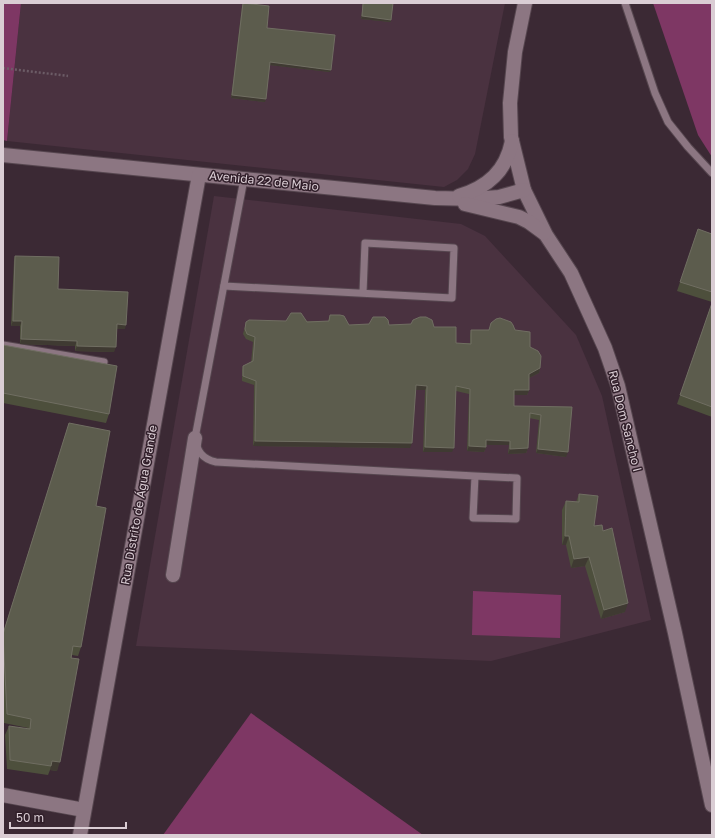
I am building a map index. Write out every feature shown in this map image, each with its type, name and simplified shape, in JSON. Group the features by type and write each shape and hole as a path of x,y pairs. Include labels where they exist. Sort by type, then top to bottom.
{"street":[{"name":"Rua Dom Sancho I","path":"525,3 515,52 510,103 512,141 524,190 546,235 571,273 605,348 618,386 675,633 712,805"},
{"path":"449,199 471,192 496,175 509,155 512,141"},
{"name":"Avenida 22 de Maio","path":"3,155 428,198 475,199 499,197 524,190"},
{"name":"Rua Distrito de Água Grande","path":"80,835 199,175"},
{"path":"449,199 469,206 519,217 529,222 546,235"},
{"path":"173,575 195,438"},
{"path":"3,795 84,810"}],"lane":[{"path":"625,3 662,110 668,122 712,173"},
{"path":"244,179 195,438 197,447 202,455 208,460 216,462 517,478 516,519 473,518 475,476"},
{"path":"224,286 363,294 452,298 454,248 365,243 363,294"},
{"path":"3,345 104,362"}],"path":[{"path":"3,68 68,76"}],"shaded area":[{"path":"3,3 21,3 7,141 3,140"},
{"path":"21,3 505,3 475,154 468,169 457,180 444,187 7,141"},
{"path":"653,3 712,3 712,157 698,135"},
{"path":"214,196 461,224 485,236 576,335 602,396 651,620 491,661 136,646"},
{"path":"473,591 561,595 560,638 472,635"},
{"path":"251,713 423,835 163,835"}],"building":[{"path":"243,3 269,6 267,28 335,35 331,70 270,62 266,99 232,95"},
{"path":"363,3 393,3 391,20 362,16"},
{"path":"698,229 712,234 712,292 680,282"},
{"path":"15,256 59,257 58,289 128,292 126,325 117,324 116,347 77,346 77,341 21,339 22,321 13,321"},
{"path":"712,303 712,407 680,395"},
{"path":"291,313 301,313 307,322 329,321 330,315 340,315 344,316 349,325 369,324 373,317 385,317 388,320 389,325 411,324 413,320 420,317 426,317 432,320 434,327 456,327 456,343 471,344 471,330 489,330 491,323 500,318 511,322 515,330 530,332 530,347 538,351 541,356 540,368 529,374 529,390 514,390 514,406 572,407 568,452 538,449 541,415 530,413 528,448 510,449 510,441 486,440 486,447 469,446 470,389 456,386 454,448 425,447 427,386 416,385 412,443 255,441 256,381 243,376 243,366 253,361 255,337 247,334 245,329 246,322 249,320 286,321"},
{"path":"3,345 117,366 109,414 3,393"},
{"path":"69,423 110,431 96,506 106,508 81,647 73,646 71,658 79,659 60,762 52,761 51,766 10,760 9,726 30,729 31,719 7,714 3,634"},
{"path":"579,494 598,496 594,526 602,525 603,531 612,528 628,603 604,610 589,557 574,559 569,536 565,536 566,501 579,502"}]}
